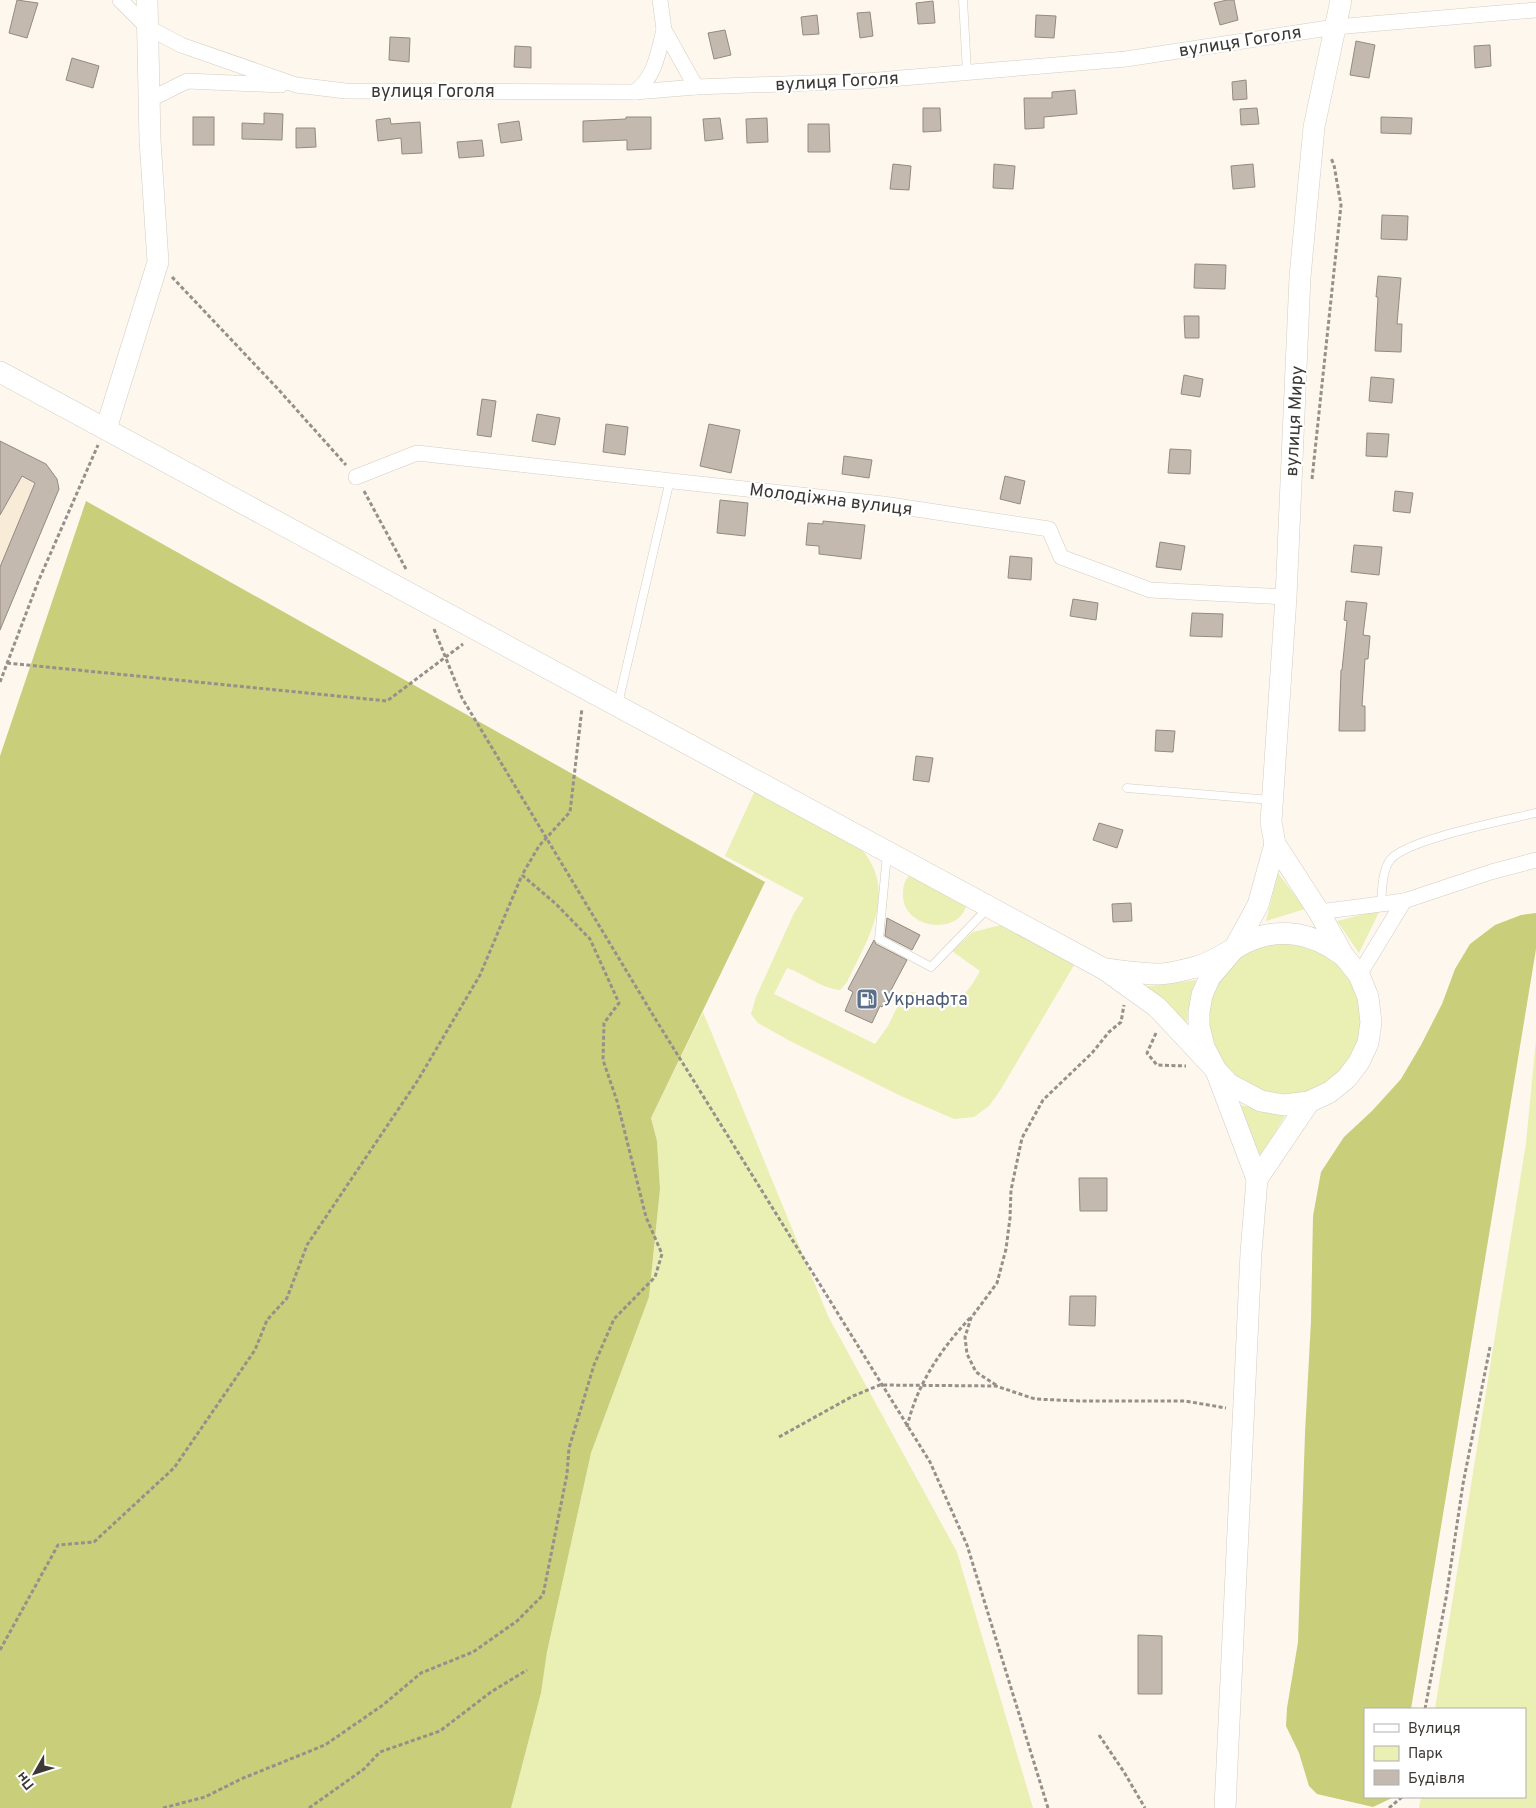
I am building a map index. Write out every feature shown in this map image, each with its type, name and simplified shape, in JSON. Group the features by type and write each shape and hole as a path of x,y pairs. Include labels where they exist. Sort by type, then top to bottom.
{"street":[{"name":"вулиця Гоголя","path":"120,0 147,27 181,45 296,85 346,91 635,92 696,86 866,81 1126,59 1335,27 1536,10"},
{"path":"106,429 158,262 150,140 147,0"},
{"path":"635,92 644,85 655,66 664,30 660,0"},
{"name":"вулиця Миру","path":"1276,844 1271,822 1286,597 1300,277 1314,127 1341,0"},
{"path":"664,30 696,86"},
{"path":"149,100 187,81 296,85"},
{"path":"0,372 1104,969 1157,1007 1230,1084 1260,1101 1284,1105 1309,1102 1330,1092 1347,1078 1360,1062 1368,1043 1371,1022 1368,998 1359,974 1343,955 1276,844"},
{"name":"Молодіжна вулиця","path":"356,477 417,453 883,504 1049,529 1061,557 1150,590 1286,597"},
{"path":"1225,1808 1251,1253 1257,1179 1204,1047 1199,1026 1199,1012 1202,995 1210,977 1234,949 1258,905 1276,844"},
{"path":"1104,969 1160,974 1198,966 1250,940 1318,912 1404,901 1491,872 1536,860"},
{"path":"1359,974 1404,901"},
{"path":"1265,935 1286,933 1310,936 1327,944 1343,955"},
{"path":"1257,1179 1309,1102"}],"lane":[{"path":"963,0 967,72"},
{"path":"618,706 670,480"},
{"path":"1127,788 1273,800"},
{"path":"1381,904 1383,878 1390,860 1408,847 1536,813"},
{"path":"888,852 880,939 931,967 989,907"}],"path":[{"path":"1312,480 1341,205 1334,165 1330,157"},
{"path":"158,262 278,389 356,477 408,574"},
{"path":"0,682 38,582 106,429"},
{"path":"422,600 462,698 661,1028 880,1385 930,1462 967,1545 1048,1808"},
{"path":"7,663 387,701 479,631"},
{"path":"0,1650 58,1545 94,1542 174,1468 255,1350 267,1320 287,1298 307,1246 418,1080 480,975 522,875 539,846 570,812 585,688"},
{"path":"163,1808 205,1797 241,1779 325,1745 383,1705 421,1673 473,1652 518,1621 543,1595 567,1474 569,1448 594,1365 614,1320 656,1278 662,1254 646,1217 617,1101 603,1060 604,1023 619,1003 590,939 556,904 522,875"},
{"path":"907,1427 911,1409 932,1365 997,1283 1006,1249 1010,1218 1010,1190 1022,1138 1042,1100 1075,1070 1109,1032 1121,1022 1129,987"},
{"path":"1148,1053 1157,1065 1189,1066"},
{"path":"971,1318 965,1337 967,1354 976,1372 996,1386 1035,1399 1185,1401 1244,1412"},
{"path":"1426,1708 1446,1598 1463,1484 1490,1347"},
{"path":"779,1437 854,1396 880,1385 996,1386"},
{"path":"309,1808 364,1769 380,1752 440,1731 491,1692 527,1670"},
{"path":"1100,1735 1145,1808"},
{"path":"1389,1808 1401,1798"}],"shaded area":[{"path":"0,441 37,459 52,471 59,489 0,631"}],"green space":[{"path":"86,501 765,882 651,1118 657,1141 660,1189 649,1297 591,1453 547,1652 541,1693 511,1808 0,1808 0,756"},
{"path":"757,786 863,851 873,867 878,884 879,900 876,917 863,950 847,982 840,990 826,987 787,968 774,994 875,1044 888,1026 903,995 912,992 949,1005 956,1005 980,971 952,951 973,932 1001,925 1077,960 1001,1089 989,1106 974,1117 954,1119 901,1096 790,1041 758,1023 751,1014 756,997 794,913 804,898 725,856"},
{"path":"914,871 967,900 964,912 956,920 946,924 934,925 922,922 912,916 905,906 903,890 906,881"},
{"path":"1278,873 1305,909 1266,921"},
{"path":"1380,910 1359,953 1337,921"},
{"path":"1536,913 1536,949 1411,1708 1364,1708 1364,1798 1392,1798 1373,1807 1317,1794 1309,1786 1299,1753 1286,1726 1287,1708 1298,1642 1311,1321 1313,1216 1321,1172 1344,1137 1372,1111 1401,1079 1442,1004 1455,969 1470,944 1495,925 1521,915"},
{"path":"1285,941 1300,942 1315,947 1340,963 1356,988 1361,1003 1361,1033 1356,1048 1340,1073 1315,1089 1300,1094 1285,1095 1270,1094 1255,1089 1230,1073 1214,1048 1209,1033 1208,1018 1209,1003 1214,988 1230,963 1255,947 1270,942"},
{"path":"1196,980 1186,1026 1143,987"},
{"path":"703,1012 828,1316 957,1552 1033,1808 511,1808 541,1693 547,1652 591,1453 649,1297 660,1189 657,1141 651,1118"},
{"path":"1536,1040 1536,1808 1419,1808 1421,1798 1526,1798 1526,1708 1435,1708 1526,1143"},
{"path":"1240,1105 1286,1114 1260,1158"}],"building":[{"path":"17,0 38,3 27,38 9,33"},
{"path":"1234,0 1238,20 1220,25 1214,3"},
{"path":"933,1 935,23 918,24 916,3"},
{"path":"870,12 873,36 860,38 857,13"},
{"path":"817,15 819,34 803,35 801,17"},
{"path":"1036,15 1056,16 1054,38 1035,37"},
{"path":"725,30 731,55 714,59 708,33"},
{"path":"390,37 410,38 409,62 389,60"},
{"path":"1356,41 1375,45 1369,78 1350,75"},
{"path":"1490,45 1491,66 1475,68 1474,46"},
{"path":"515,46 531,47 531,68 514,67"},
{"path":"72,58 99,66 93,88 66,80"},
{"path":"1246,80 1247,99 1233,100 1232,82"},
{"path":"1075,90 1077,114 1044,117 1044,128 1025,129 1024,98 1052,98 1052,92"},
{"path":"923,108 940,108 941,131 923,132"},
{"path":"1257,108 1259,124 1241,125 1240,109"},
{"path":"264,113 283,114 282,140 242,139 242,123 264,124"},
{"path":"193,117 214,117 214,145 193,145"},
{"path":"626,117 651,117 651,149 627,150 627,140 583,142 583,121 626,119"},
{"path":"1381,117 1412,118 1411,134 1381,133"},
{"path":"390,118 391,124 420,122 422,153 402,154 401,138 378,141 376,120"},
{"path":"720,118 723,139 705,141 703,119"},
{"path":"767,118 768,142 747,143 746,119"},
{"path":"519,121 522,140 501,143 498,124"},
{"path":"808,124 829,124 830,152 808,152"},
{"path":"296,128 315,128 316,147 296,148"},
{"path":"482,140 484,156 459,158 457,142"},
{"path":"893,164 911,166 909,190 890,189"},
{"path":"994,164 1015,166 1013,189 993,188"},
{"path":"1253,164 1255,187 1233,189 1231,166"},
{"path":"1382,215 1408,216 1407,240 1381,239"},
{"path":"1195,264 1226,265 1225,289 1194,288"},
{"path":"1378,276 1401,278 1397,324 1402,324 1401,352 1375,351"},
{"path":"1184,316 1199,316 1199,338 1185,338"},
{"path":"1184,375 1203,379 1200,397 1181,394"},
{"path":"1371,377 1394,379 1392,403 1369,401"},
{"path":"482,399 496,401 491,437 477,435"},
{"path":"537,414 560,418 555,445 532,441"},
{"path":"606,424 628,427 625,455 603,452"},
{"path":"709,424 740,430 731,473 700,466"},
{"path":"1367,433 1389,434 1387,457 1366,456"},
{"path":"0,441 46,464 57,479 59,489 0,630 0,567 35,483 22,476 0,515"},
{"path":"1170,449 1191,450 1190,474 1168,473"},
{"path":"844,456 872,460 869,478 842,474"},
{"path":"1005,476 1025,481 1020,504 1000,499"},
{"path":"1395,491 1413,493 1410,513 1393,511"},
{"path":"720,500 748,503 745,536 717,533"},
{"path":"823,521 865,525 861,559 819,554 819,546 806,545 808,523 823,524"},
{"path":"1160,542 1185,546 1181,570 1156,567"},
{"path":"1354,545 1382,547 1379,575 1351,572"},
{"path":"1010,556 1032,558 1031,580 1008,578"},
{"path":"1073,599 1098,603 1096,620 1070,616"},
{"path":"1346,601 1367,603 1363,635 1370,636 1368,659 1365,659 1362,706 1365,706 1365,731 1339,731 1341,670 1347,621 1344,620"},
{"path":"1192,613 1223,614 1222,637 1190,636"},
{"path":"1156,730 1175,731 1173,752 1155,751"},
{"path":"916,756 933,758 929,782 913,780"},
{"path":"1099,823 1123,830 1117,848 1093,840"},
{"path":"1131,903 1132,921 1113,922 1112,904"},
{"path":"887,918 920,935 912,950 885,936"},
{"path":"874,940 876,944 907,960 872,1023 845,1011 853,992 848,989"},
{"path":"1079,1178 1107,1178 1107,1211 1080,1211"},
{"path":"1070,1296 1096,1296 1095,1326 1069,1325"},
{"path":"1138,1635 1162,1636 1162,1694 1138,1694"}],"place":[{"name":"Укрнафта","path":"867,999"}]}
